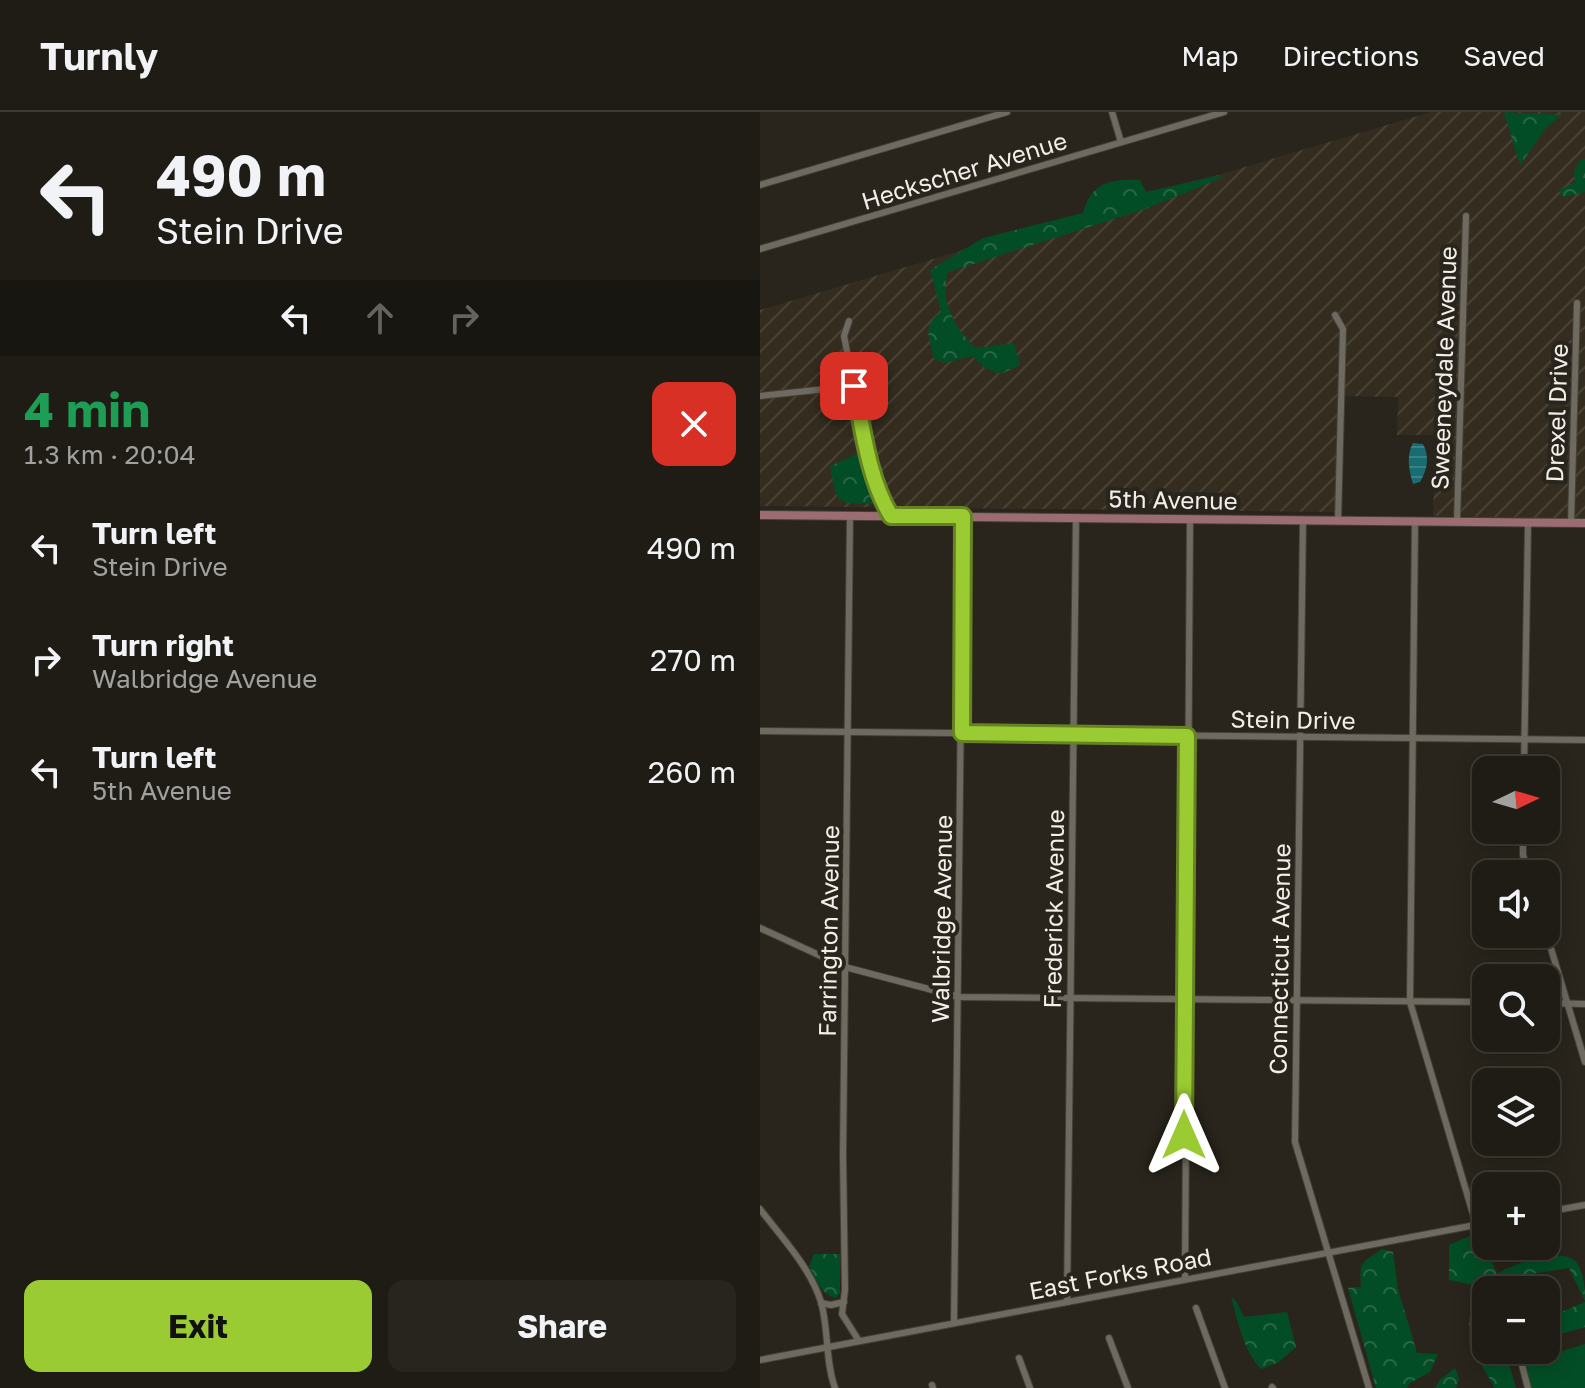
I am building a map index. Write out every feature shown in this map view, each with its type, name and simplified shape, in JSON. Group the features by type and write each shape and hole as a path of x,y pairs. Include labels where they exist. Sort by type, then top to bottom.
{"main road":[{"name":"5th Avenue","path":"760,515 1585,523"}],"street":[{"path":"760,185 1007,112"},
{"path":"1112,112 1121,142"},
{"name":"Heckscher Avenue","path":"760,249 1224,112"},
{"name":"Sweeneydale Avenue","path":"1457,521 1466,216"},
{"name":"Drexel Drive","path":"1571,523 1577,303"},
{"path":"1335,315 1343,329 1338,520"},
{"path":"849,321 844,336 868,452 883,502 891,516"},
{"path":"760,396 854,386"},
{"name":"Farrington Avenue","path":"842,1314 850,515"},
{"name":"Walbridge Avenue","path":"954,1323 963,516"},
{"name":"Frederick Avenue","path":"1067,1302 1076,517"},
{"path":"1185,1279 1190,519"},
{"name":"Connecticut Avenue","path":"1303,520 1295,1142 1369,1388"},
{"path":"1415,521 1410,1002 1472,1211"},
{"path":"1524,756 1528,524"},
{"name":"Stein Drive","path":"760,731 1585,740"},
{"path":"760,928 845,967 959,997 1472,1002"},
{"path":"1551,948 1585,1062"},
{"path":"1560,1003 1585,1004"},
{"path":"1560,1209 1585,1205"},
{"path":"760,1209 803,1267 821,1303 835,1388"},
{"name":"East Forks Road","path":"760,1360 1472,1225"},
{"path":"821,1303 831,1305 844,1302"},
{"path":"831,1305 842,1314 859,1341"},
{"path":"1196,1308 1225,1388"},
{"path":"1109,1338 1128,1388"},
{"path":"1019,1358 1030,1388"},
{"path":"1522,1364 1528,1388"}],"shaded area":[{"path":"1431,112 1585,112 1585,519 1433,516 1436,435 1397,435 1398,397 1341,396 1338,512 760,506 760,310"}],"green space":[{"path":"1504,112 1562,115 1547,127 1520,165"},
{"path":"1580,159 1585,159 1585,192 1564,197 1558,191 1575,182 1574,172"},
{"path":"1215,176 1224,177 1145,209 948,272 947,303 962,332 976,348 1014,343 1020,365 1001,374 985,368 972,356 945,363 934,359 929,327 941,312 930,270 983,238 1083,213 1092,194 1104,184 1140,180 1146,192"},
{"path":"859,453 873,504 844,502 834,488 830,466"},
{"path":"1472,1235 1472,1260 1491,1260 1497,1274 1532,1260 1560,1260 1560,1256 1571,1258 1583,1276 1585,1301 1569,1268 1520,1276 1472,1276 1472,1285 1449,1280 1449,1245"},
{"path":"1382,1249 1393,1252 1398,1289 1417,1353 1438,1354 1430,1372 1407,1388 1376,1388 1348,1288 1361,1287 1363,1263"},
{"path":"814,1254 840,1254 840,1293 836,1298 823,1290 809,1266"},
{"path":"1231,1297 1244,1317 1287,1312 1296,1347 1279,1362 1261,1369 1245,1344"},
{"path":"1585,1302 1585,1327 1560,1334 1560,1313"},
{"path":"1472,1316 1472,1349 1469,1344 1469,1318"},
{"path":"1585,1344 1585,1388 1531,1388 1524,1364 1560,1364 1560,1352"},
{"path":"1481,1364 1509,1364 1516,1388 1495,1388"},
{"path":"1455,1368 1459,1379 1456,1388 1435,1388 1440,1380"}],"water":[{"path":"1413,443 1423,444 1427,459 1420,482 1413,484 1409,458"}],"route":[{"path":"854,386 868,452 883,502 891,516 963,516 962,733 1187,736 1184,1135"}]}
